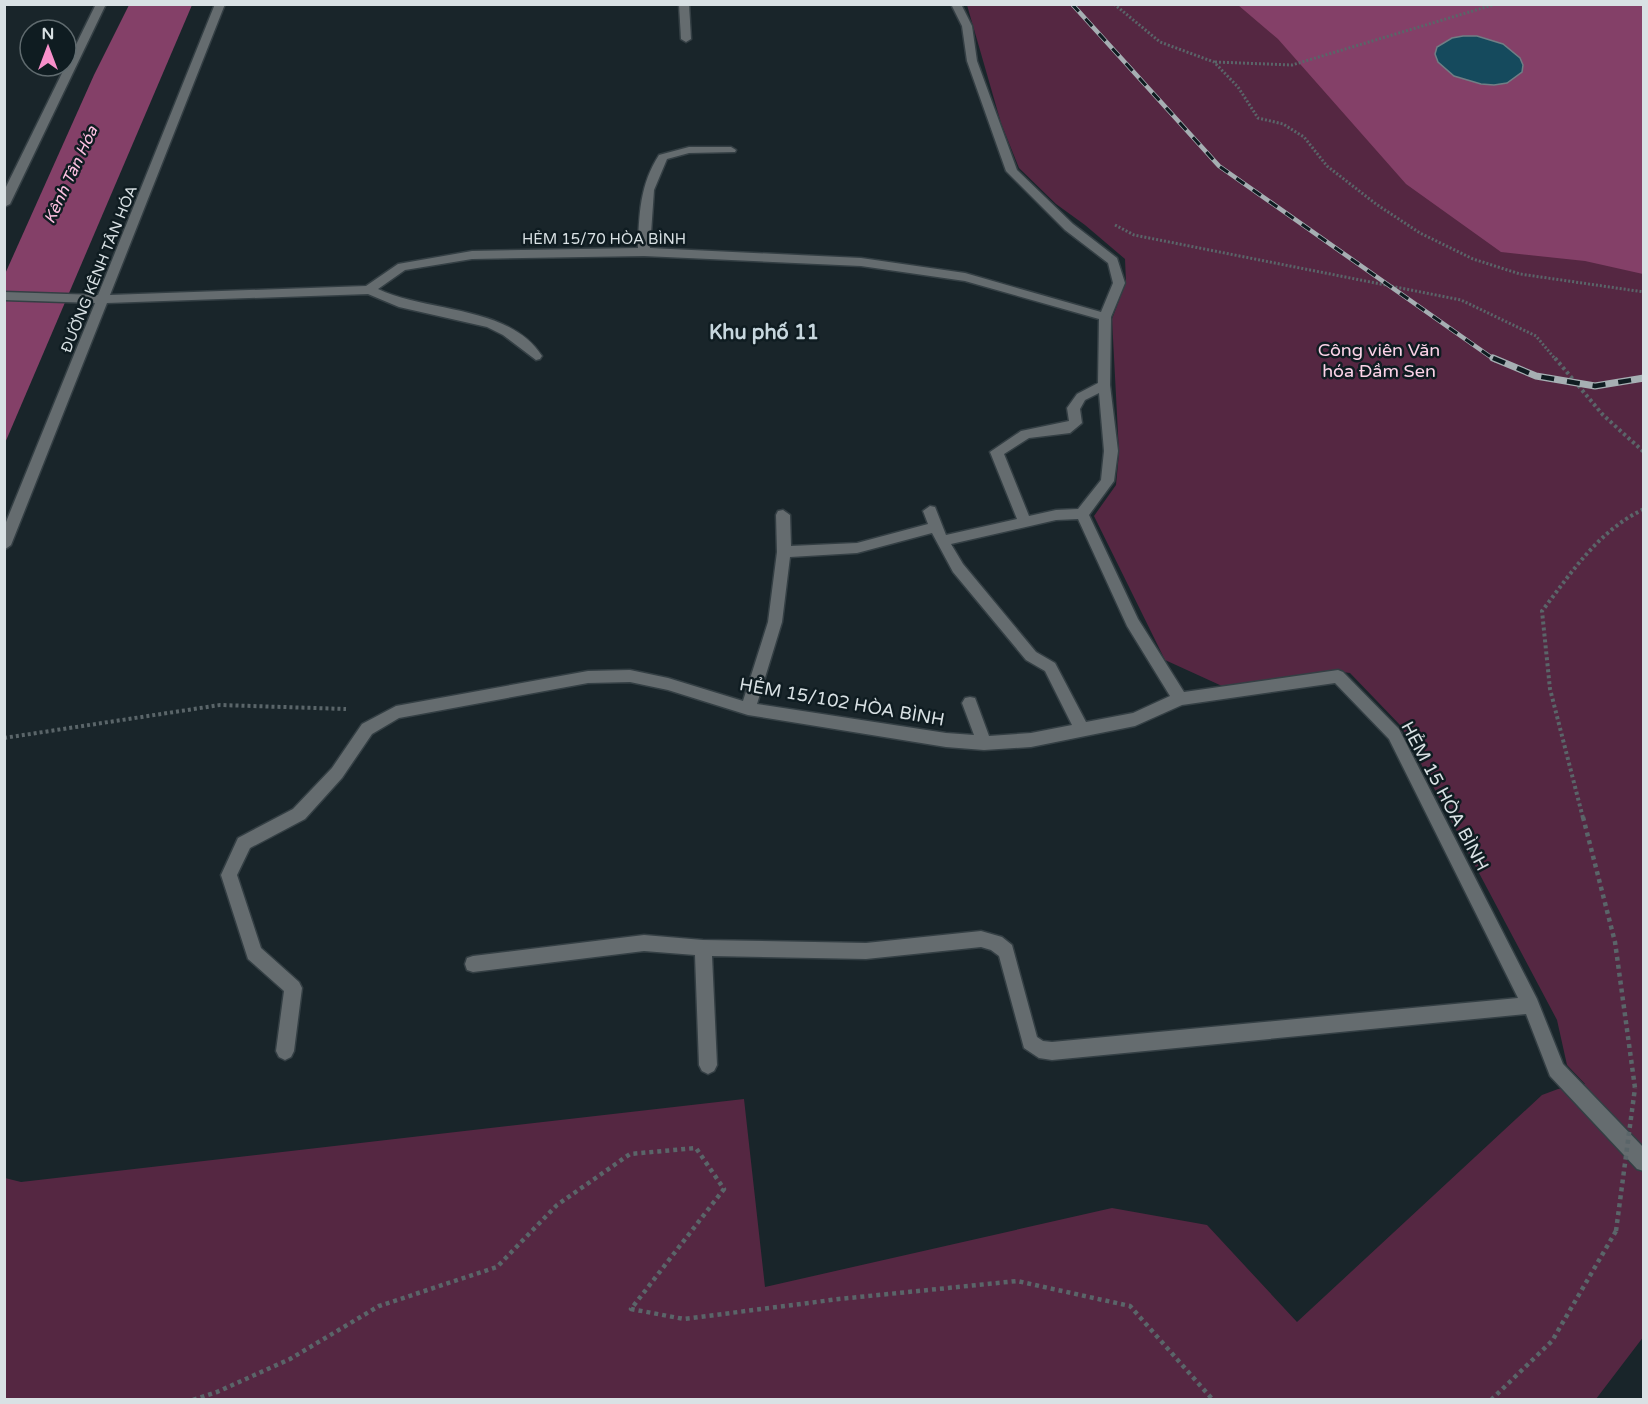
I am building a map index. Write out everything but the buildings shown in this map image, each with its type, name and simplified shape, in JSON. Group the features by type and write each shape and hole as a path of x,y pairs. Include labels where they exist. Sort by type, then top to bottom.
{"street":[{"path":"4,204 101,4"},
{"name":"ĐƯỜNG KÊNH TÂN HÓA","path":"4,545 220,4"},
{"path":"684,4 686,39"},
{"path":"942,541 1056,515 1082,513 1107,481 1111,451 1104,385 1105,317 1119,283 1113,261 1069,227 1012,171 972,61 967,26 956,4"},
{"path":"644,252 645,204 655,168 663,157 689,150 731,150"},
{"name":"HẺM 15/70 HÒA BÌNH","path":"369,290 402,267 472,255 644,252 861,262 965,277 1105,317"},
{"path":"4,296 104,299 369,290 399,303 494,325 526,343 536,356"},
{"path":"1024,522 997,452 1026,434 1070,428 1076,423 1073,408 1081,397 1104,385"},
{"path":"930,511 942,541 958,568 1030,656 1050,668 1082,730"},
{"path":"1082,513 1132,622 1180,699"},
{"path":"748,709 775,622 784,552 783,515"},
{"path":"784,552 857,548 936,526"},
{"name":"HẺM 15/102 HÒA BÌNH","path":"285,1051 293,988 254,953 229,875 244,843 299,814 337,773 367,729 396,712 588,677 630,676 668,684 748,709 946,740 984,743 1031,740 1135,719 1180,699"},
{"name":"HẺM 15 HÒA BÌNH","path":"1180,699 1338,676 1395,734 1531,1005 1556,1071 1644,1162"},
{"path":"970,703 984,743"},
{"path":"473,964 644,943 704,948 866,951 971,940 996,943 1006,951 1030,1042 1039,1049 1052,1051 1531,1005"},
{"path":"704,948 708,1065"}],"path":[{"path":"1114,4 1160,42 1214,62 1292,65 1496,4"},
{"path":"1214,62 1238,87 1258,118 1283,124 1304,137 1327,166 1376,204 1420,233 1473,259 1520,274 1644,292"},
{"path":"1106,221 1134,235 1461,300 1536,336 1603,415 1644,452"},
{"path":"1491,1400 1552,1341 1616,1231 1635,1088 1615,942 1550,689 1542,611 1595,544 1617,523 1644,509"},
{"path":"4,738 220,705 396,712"},
{"path":"193,1400 218,1392 290,1359 379,1306 497,1267 557,1205 630,1154 696,1148 724,1189 631,1309 684,1319 839,1299 1017,1281 1130,1306 1213,1400"}],"green space":[{"name":"Công viên Văn hóa Đầm Sen","path":"967,5 1643,5 1644,1336 1596,1399 5,1400 5,1178 21,1182 744,1099 765,1287 1112,1208 1207,1225 1297,1322 1542,1095 1558,1089 1585,1084 1567,1065 1557,1020 1401,726 1350,673 1335,671 1222,686 1165,660 1094,516 1116,485 1119,453 1112,319 1126,282 1125,259 1056,204 1019,168 1001,123"}],"water":[{"name":"Kênh Tân Hóa","path":"129,5 192,5 5,443 5,274 94,75"},
{"path":"1238,5 1643,5 1643,274 1585,261 1501,252 1406,184 1278,39"}],"railway":[{"path":"1072,4 1219,166 1495,360"},
{"path":"1493,358 1536,376 1595,386 1644,378"}],"district":[{"name":"Khu phố 11","path":"764,333"}]}
